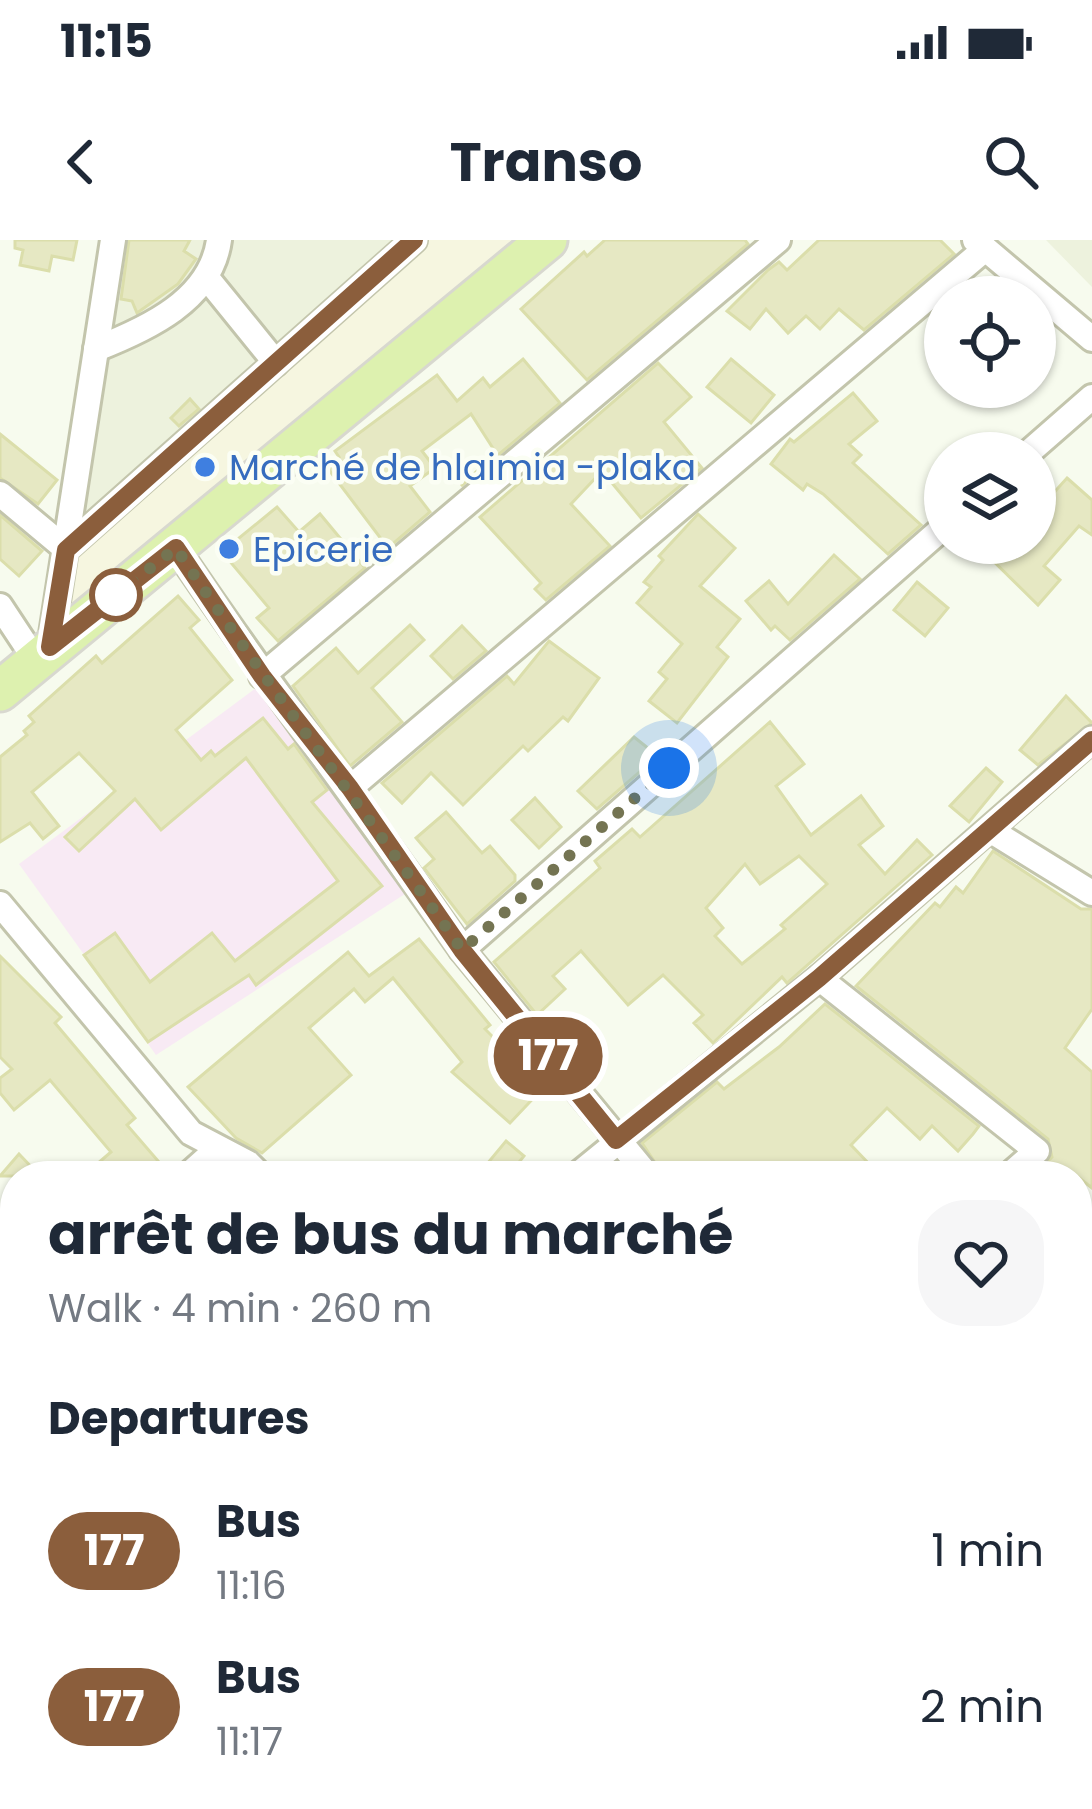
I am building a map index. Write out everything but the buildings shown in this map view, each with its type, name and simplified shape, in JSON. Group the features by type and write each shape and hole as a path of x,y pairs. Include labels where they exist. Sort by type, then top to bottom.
{"main road":[{"path":"0,691 547,240"}],"street":[{"path":"42,653 66,550 112,240"},
{"path":"96,349 163,318 207,278 219,240"},
{"path":"66,550 414,240"},
{"path":"262,676 778,240"},
{"path":"350,788 980,244 1092,339"},
{"path":"207,278 276,363"},
{"path":"1052,432 1092,397"},
{"path":"0,494 66,550"},
{"path":"462,950 924,544"},
{"path":"176,548 262,676 350,788 462,950 635,1161"},
{"path":"0,606 42,653"},
{"path":"593,1161 819,978 1092,740"},
{"path":"990,830 1092,893"},
{"path":"0,904 190,1133 243,1161"},
{"path":"819,978 1037,1151 1025,1161"},
{"path":"203,1161 215,1150"}],"shaded area":[{"path":"104,240 406,240 64,545"},
{"name":"Marché de hlaimia -plaka","path":"414,240 525,240 54,629 66,549"},
{"path":"1046,240 1092,240 1092,287"},
{"path":"260,685 408,892 156,1055 19,864"}],"bus line":[{"name":"177","path":"414,240 66,550 50,647 176,548 262,676 350,788 462,950 616,1140 819,978 1092,740"}],"place":[{"name":"Marché de hlaimia -plaka","path":"205,467"},
{"name":"Epicerie","path":"229,549"}],"route":[{"path":"116,595 113,598 176,548 262,676 350,788 462,950 669,768"}]}
